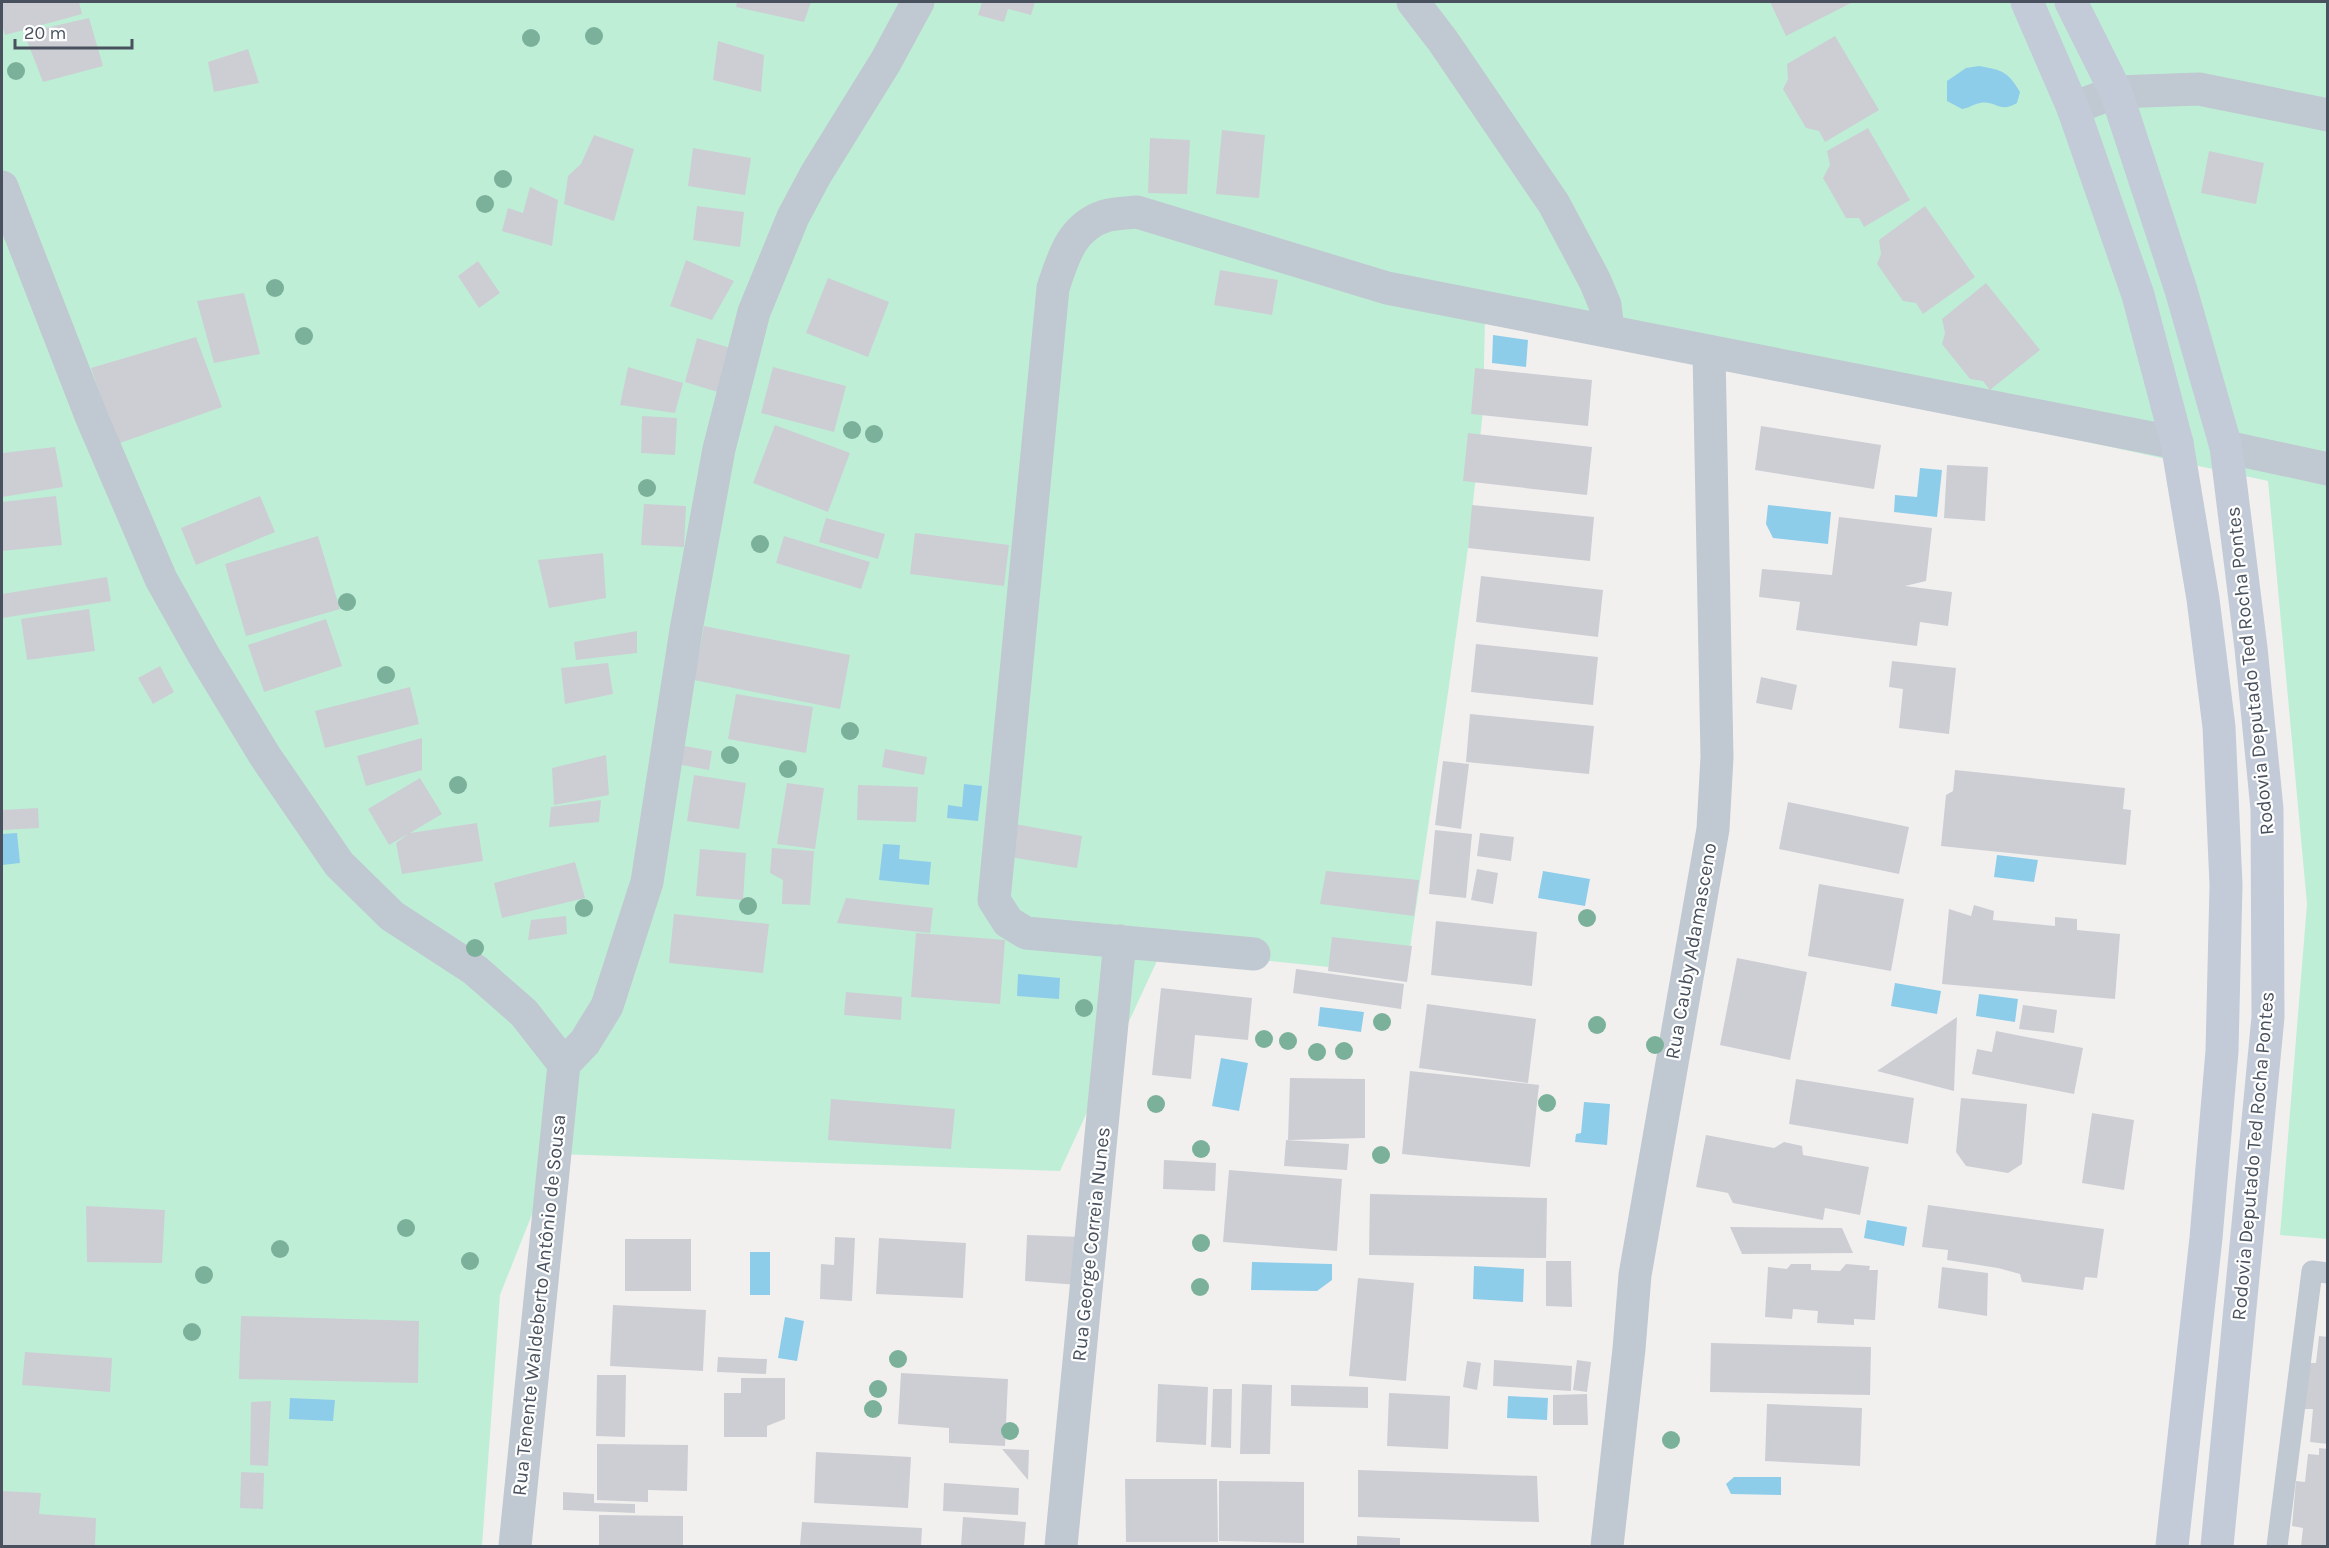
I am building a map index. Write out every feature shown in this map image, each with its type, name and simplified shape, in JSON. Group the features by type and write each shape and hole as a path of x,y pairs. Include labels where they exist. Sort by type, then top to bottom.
{"main road":[{"name":"Rodovia Deputado Ted Rocha Pontes","path":"2027,2 2073,108 2138,295 2177,443 2203,599 2218,727 2226,885 2222,1051 2206,1238 2172,1546"},
{"name":"Rodovia Deputado Ted Rocha Pontes","path":"2072,2 2115,92 2181,290 2226,447 2251,648 2267,809 2268,1017 2217,1546"}],"street":[{"path":"2,186 91,416 162,579 203,654 265,756 339,864 392,916 475,970 524,1013 564,1064 585,1042 607,1006 647,882 686,630 717,460 754,312 793,217 816,174 886,61 918,2"},
{"path":"1413,2 1443,41 1554,204 1595,281 1605,305 1608,330"},
{"path":"2073,108 2115,92 2199,89 2328,115"},
{"path":"1254,954 1026,933 1008,921 994,900 1053,288 1065,250 1079,230 1105,216 1137,212 1387,288 2177,443"},
{"name":"Rua Cauby Adamasceno","path":"1608,1546 1635,1275 1713,829 1717,757 1709,352"},
{"path":"2226,447 2328,469"},
{"name":"Rua George Correia Nunes","path":"1061,1546 1120,941"},
{"name":"Rua Tenente Waldeberto Antônio de Sousa","path":"515,1546 564,1064"}],"lane":[{"path":"2277,1546 2312,1271 2328,1273"}],"green space":[{"path":"2,2 2327,2 2327,1239 2280,1235 2307,904 2268,481 1834,387 1485,319 1483,411 1468,548 1406,975 1162,950 1060,1171 556,1154 500,1295 482,1546 2,1546"}],"water":[{"path":"1979,66 1994,69 2008,76 2020,92 2017,103 2002,107 1980,103 1962,109 1947,101 1947,81 1966,68"},
{"path":"1493,335 1528,340 1526,367 1492,363"},
{"path":"1920,468 1942,470 1937,517 1894,512 1895,495 1917,497"},
{"path":"1768,505 1831,512 1828,544 1773,538 1766,524"},
{"path":"964,784 982,786 978,821 947,818 948,805 962,807"},
{"path":"17,833 20,863 2,865 2,834"},
{"path":"883,844 900,845 899,859 931,862 929,885 879,880"},
{"path":"1997,855 2038,860 2034,882 1994,877"},
{"path":"1543,871 1590,879 1585,906 1538,898"},
{"path":"1018,974 1060,978 1059,999 1017,996"},
{"path":"1895,983 1941,991 1937,1014 1891,1006"},
{"path":"1979,994 2018,999 2015,1022 1976,1016"},
{"path":"1320,1007 1364,1012 1361,1032 1318,1026"},
{"path":"1221,1058 1248,1063 1239,1111 1212,1106"},
{"path":"1584,1102 1610,1104 1607,1145 1575,1142 1576,1134 1581,1133"},
{"path":"1867,1220 1907,1227 1904,1246 1864,1238"},
{"path":"750,1252 770,1252 770,1295 750,1295"},
{"path":"1252,1262 1332,1264 1332,1280 1317,1291 1251,1290"},
{"path":"1474,1266 1524,1269 1523,1302 1473,1299"},
{"path":"785,1317 804,1321 797,1361 778,1358"},
{"path":"1508,1396 1548,1398 1547,1420 1507,1418"},
{"path":"290,1398 335,1400 333,1421 289,1419"},
{"path":"1734,1477 1781,1477 1781,1495 1731,1494 1726,1484"}],"building":[{"path":"2,2 79,2 82,14 5,35 2,25"},
{"path":"737,2 811,2 804,22 736,7"},
{"path":"982,2 1035,2 1031,15 1008,9 1004,22 978,15"},
{"path":"1770,2 1853,2 1786,36"},
{"path":"89,18 103,66 43,82 24,33"},
{"path":"1835,36 1879,110 1825,142 1819,131 1806,128 1783,89 1788,79 1787,64"},
{"path":"718,41 764,55 761,92 713,80"},
{"path":"248,49 259,83 214,92 208,62"},
{"path":"1868,128 1910,200 1864,227 1859,218 1846,218 1823,178 1830,165 1827,151"},
{"path":"1222,130 1265,135 1259,198 1216,194"},
{"path":"594,135 634,149 614,221 564,204 568,176 581,164"},
{"path":"1150,138 1190,140 1187,194 1148,193"},
{"path":"693,148 751,158 745,195 688,186"},
{"path":"2209,151 2264,163 2256,204 2201,193"},
{"path":"530,187 558,200 552,246 502,231 508,208 523,213"},
{"path":"697,206 744,212 740,247 693,240"},
{"path":"1925,206 1975,277 1923,314 1916,303 1903,301 1877,264 1881,254 1879,240"},
{"path":"686,260 734,281 712,320 670,306"},
{"path":"478,261 500,293 479,308 458,276"},
{"path":"1220,270 1278,280 1272,315 1214,305"},
{"path":"828,278 889,302 868,357 806,333"},
{"path":"1986,283 2040,350 1990,390 1983,381 1970,379 1942,344 1945,333 1942,319"},
{"path":"244,293 260,354 214,363 197,301"},
{"path":"196,337 222,407 117,444 91,368"},
{"path":"697,338 734,349 721,393 685,382"},
{"path":"628,367 683,383 675,413 620,405"},
{"path":"773,367 846,386 834,432 761,413"},
{"path":"1475,368 1592,380 1588,426 1471,414"},
{"path":"642,416 677,418 675,455 641,453"},
{"path":"775,425 850,453 828,512 753,483"},
{"path":"1761,426 1881,445 1874,489 1755,470"},
{"path":"1468,433 1592,447 1587,495 1463,481"},
{"path":"55,447 63,487 2,497 2,453"},
{"path":"1947,465 1988,467 1985,521 1944,518"},
{"path":"56,496 62,545 2,551 2,502"},
{"path":"260,496 275,532 196,565 181,528"},
{"path":"644,504 686,506 684,547 641,545"},
{"path":"1472,505 1594,517 1590,561 1468,548"},
{"path":"1839,517 1932,528 1926,581 1905,586 1952,592 1948,626 1920,622 1917,646 1796,630 1800,602 1759,597 1762,569 1832,575"},
{"path":"826,518 885,534 878,559 819,542"},
{"path":"915,533 1009,545 1004,586 910,574"},
{"path":"318,536 340,609 246,636 225,564"},
{"path":"784,536 870,562 861,589 776,563"},
{"path":"603,553 606,598 549,608 538,560"},
{"path":"1481,576 1603,590 1598,637 1476,622"},
{"path":"107,577 111,601 2,618 2,594"},
{"path":"89,609 95,651 27,660 21,619"},
{"path":"326,619 342,666 264,692 248,645"},
{"path":"704,626 850,655 840,709 694,680"},
{"path":"637,631 637,653 576,660 574,642"},
{"path":"1476,644 1598,657 1593,705 1471,692"},
{"path":"1892,661 1956,668 1949,734 1899,728 1903,689 1889,687"},
{"path":"608,663 613,694 565,704 561,668"},
{"path":"160,666 174,692 153,704 138,678"},
{"path":"1761,677 1797,685 1792,710 1756,703"},
{"path":"410,687 419,724 325,748 315,711"},
{"path":"736,694 813,707 806,753 728,739"},
{"path":"1470,714 1594,726 1589,774 1466,762"},
{"path":"422,738 422,770 366,786 357,756"},
{"path":"674,744 712,751 709,770 671,763"},
{"path":"885,749 927,757 924,775 882,767"},
{"path":"606,755 609,795 554,805 552,768"},
{"path":"1443,761 1469,764 1461,829 1435,825"},
{"path":"1955,770 2125,788 2123,809 2131,810 2126,865 1941,846 1946,795 1953,791"},
{"path":"694,775 746,783 739,829 687,821"},
{"path":"420,778 442,814 410,833 477,823 483,861 402,874 396,843 408,834 389,845 368,809"},
{"path":"787,783 824,788 815,849 777,844"},
{"path":"858,785 918,787 916,822 857,820"},
{"path":"601,800 599,822 549,827 551,807"},
{"path":"1788,802 1909,827 1899,874 1779,849"},
{"path":"38,808 39,828 2,830 2,810"},
{"path":"1009,823 1082,836 1077,868 1004,856"},
{"path":"1435,830 1472,834 1466,898 1429,894"},
{"path":"1480,833 1514,837 1511,861 1477,856"},
{"path":"772,848 814,851 810,905 782,904 783,880 770,873"},
{"path":"700,849 746,853 743,900 696,896"},
{"path":"575,862 585,898 502,918 494,883"},
{"path":"1477,869 1498,873 1493,904 1471,900"},
{"path":"1326,871 1419,880 1414,916 1320,904"},
{"path":"1819,884 1904,899 1891,971 1808,956"},
{"path":"846,898 933,908 930,933 837,923"},
{"path":"1974,905 1994,911 1993,920 2055,926 2055,917 2077,919 2077,930 2120,934 2115,999 1942,984 1949,909 1971,916"},
{"path":"674,914 769,924 763,973 669,963"},
{"path":"566,916 567,934 528,940 531,920"},
{"path":"1436,921 1537,932 1532,986 1431,975"},
{"path":"916,933 1005,940 1000,1004 911,997"},
{"path":"1332,937 1412,946 1407,982 1328,971"},
{"path":"1737,958 1807,972 1790,1060 1720,1045"},
{"path":"1296,969 1404,984 1401,1009 1293,993"},
{"path":"1161,988 1252,998 1248,1040 1195,1035 1191,1079 1152,1075"},
{"path":"846,992 902,997 901,1020 844,1015"},
{"path":"1427,1004 1536,1019 1528,1083 1419,1068"},
{"path":"2023,1005 2057,1010 2054,1033 2019,1029"},
{"path":"1957,1017 1954,1091 1877,1071"},
{"path":"1996,1031 2083,1048 2074,1094 1972,1074 1977,1049 1992,1052"},
{"path":"1410,1071 1539,1085 1530,1167 1402,1154"},
{"path":"1290,1078 1365,1079 1365,1138 1288,1140"},
{"path":"1796,1079 1914,1098 1908,1144 1789,1124"},
{"path":"1961,1098 2027,1104 2022,1164 2008,1173 1966,1166 1956,1152"},
{"path":"831,1099 955,1109 951,1149 828,1140"},
{"path":"2092,1113 2134,1120 2124,1190 2082,1183"},
{"path":"1706,1135 1774,1148 1784,1142 1802,1146 1803,1155 1869,1167 1860,1215 1825,1208 1823,1220 1733,1203 1728,1193 1696,1187"},
{"path":"1286,1140 1349,1144 1347,1170 1284,1166"},
{"path":"1164,1160 1216,1163 1215,1191 1163,1189"},
{"path":"1229,1170 1342,1179 1337,1251 1223,1242"},
{"path":"1370,1194 1547,1198 1546,1258 1369,1255"},
{"path":"1928,1205 2104,1229 2097,1278 2085,1277 2083,1290 2022,1282 2020,1274 1947,1260 1948,1250 1922,1247"},
{"path":"86,1206 165,1210 162,1263 87,1262"},
{"path":"1730,1227 1842,1228 1853,1253 1742,1254"},
{"path":"1027,1235 1081,1237 1079,1285 1025,1281"},
{"path":"835,1237 855,1238 852,1301 820,1299 821,1264 834,1265"},
{"path":"879,1238 966,1243 963,1298 876,1294"},
{"path":"625,1239 691,1239 691,1291 625,1291"},
{"path":"1546,1261 1571,1261 1572,1307 1546,1306"},
{"path":"1791,1264 1811,1264 1811,1270 1840,1271 1846,1264 1870,1266 1869,1270 1878,1270 1875,1320 1854,1319 1854,1325 1817,1323 1818,1311 1793,1309 1792,1319 1765,1317 1768,1267 1787,1269"},
{"path":"1942,1267 1988,1273 1987,1316 1938,1308"},
{"path":"1358,1278 1414,1283 1406,1381 1349,1376"},
{"path":"613,1305 706,1310 703,1371 610,1366"},
{"path":"241,1316 419,1321 418,1383 239,1379"},
{"path":"2319,1336 2328,1337 2328,1444 2310,1442 2313,1409 2303,1409 2308,1363 2316,1363"},
{"path":"1711,1343 1871,1347 1870,1395 1710,1392"},
{"path":"25,1352 112,1358 110,1392 22,1385"},
{"path":"718,1357 767,1359 766,1374 717,1372"},
{"path":"1494,1360 1572,1366 1571,1391 1493,1386"},
{"path":"1577,1360 1591,1362 1587,1392 1573,1390"},
{"path":"1467,1361 1481,1363 1477,1390 1463,1387"},
{"path":"901,1373 1008,1379 1005,1446 949,1443 949,1428 898,1424"},
{"path":"597,1375 626,1375 625,1437 596,1436"},
{"path":"741,1378 785,1378 785,1419 767,1426 767,1437 724,1437 724,1393 741,1393"},
{"path":"1158,1384 1208,1387 1206,1445 1156,1442"},
{"path":"1242,1384 1272,1385 1270,1454 1240,1454"},
{"path":"1291,1385 1368,1387 1368,1408 1291,1406"},
{"path":"1213,1389 1232,1389 1231,1448 1211,1447"},
{"path":"1389,1393 1450,1396 1448,1449 1387,1446"},
{"path":"1587,1394 1588,1425 1553,1425 1553,1395"},
{"path":"271,1401 268,1466 250,1465 251,1402"},
{"path":"1767,1404 1862,1408 1860,1466 1765,1461"},
{"path":"597,1444 688,1445 687,1491 648,1490 648,1502 597,1500"},
{"path":"2319,1448 2328,1449 2328,1546 2301,1546 2303,1528 2292,1526 2296,1481 2305,1482 2308,1454 2319,1455"},
{"path":"1002,1449 1029,1450 1028,1480"},
{"path":"816,1452 911,1457 908,1508 814,1503"},
{"path":"1358,1470 1537,1476 1539,1522 1358,1517"},
{"path":"241,1472 264,1473 263,1509 240,1508"},
{"path":"1125,1479 1217,1479 1218,1542 1126,1542"},
{"path":"1219,1481 1304,1482 1304,1543 1219,1541"},
{"path":"944,1483 1019,1488 1018,1515 943,1511"},
{"path":"2,1491 41,1493 39,1514 96,1518 95,1546 2,1546"},
{"path":"563,1492 594,1494 594,1503 635,1504 635,1513 563,1510"},
{"path":"599,1515 683,1516 683,1546 599,1546"},
{"path":"963,1517 1026,1522 1024,1546 961,1546"},
{"path":"802,1522 922,1528 921,1546 800,1546"},
{"path":"1357,1536 1400,1538 1400,1546 1357,1546"}]}
